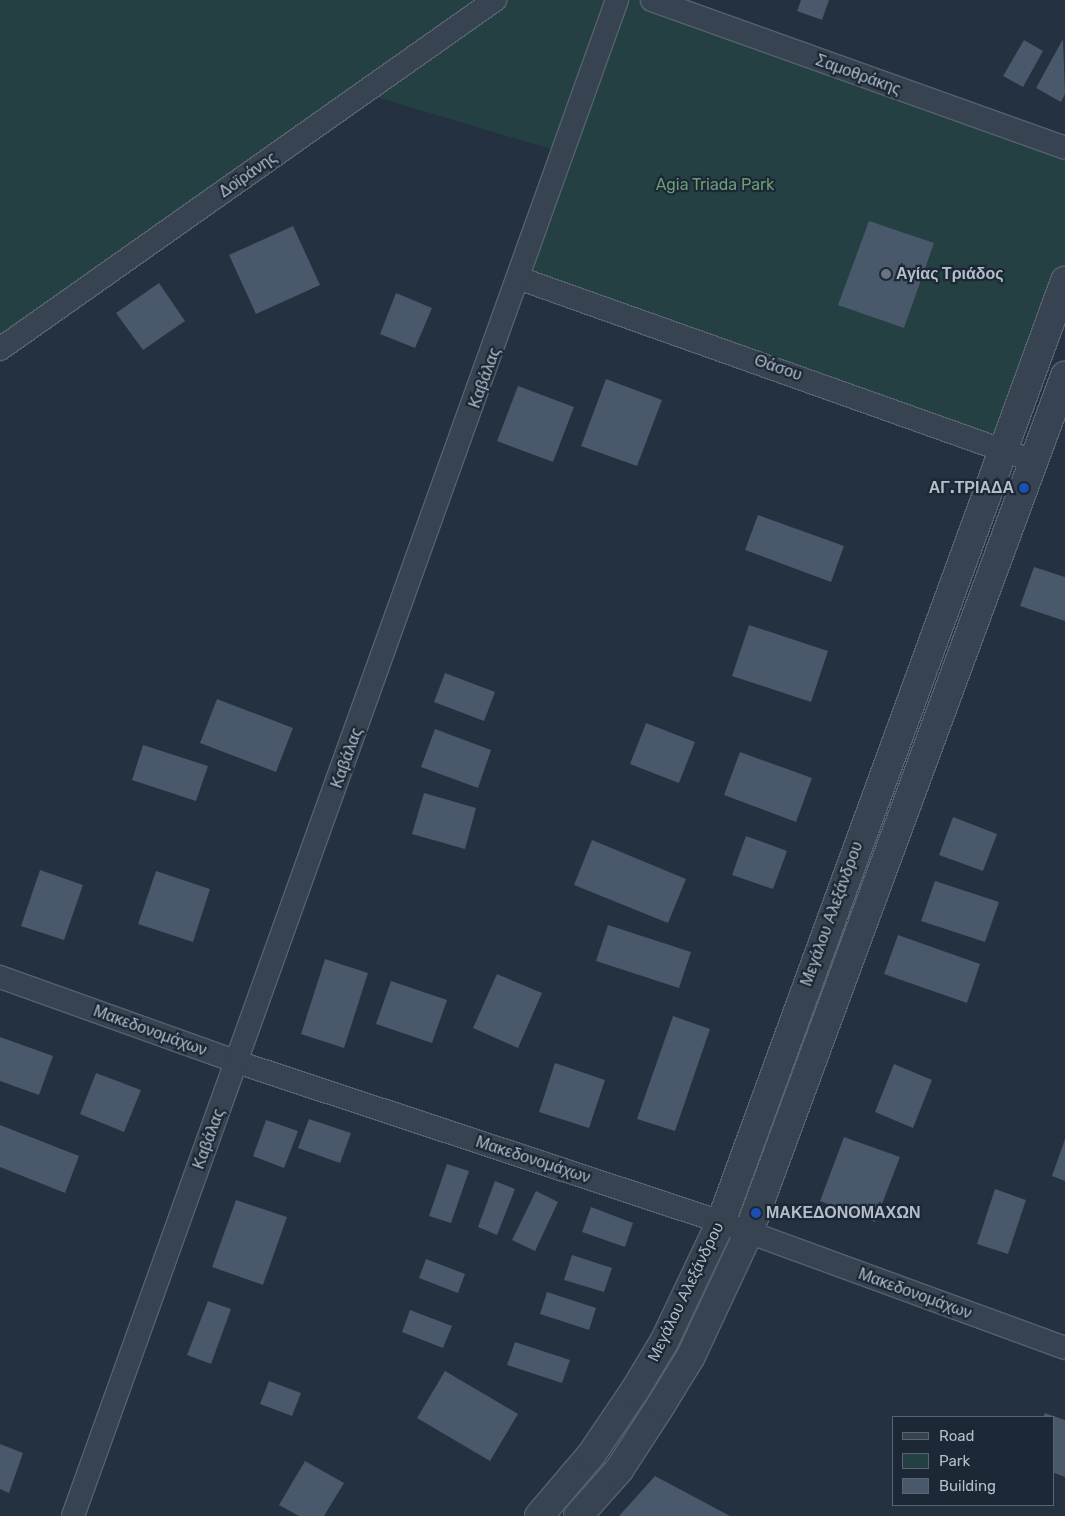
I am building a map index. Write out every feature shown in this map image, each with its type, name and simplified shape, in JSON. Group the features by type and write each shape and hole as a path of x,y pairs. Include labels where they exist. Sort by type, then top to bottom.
{"street":[{"name":"Δοϊράνης","path":"0,349 495,0"},
{"name":"Καβάλας","path":"73,1516 521,279 617,0"},
{"name":"Σαμοθράκης","path":"652,0 1065,148"},
{"name":"Θάσου","path":"521,279 1002,447 1033,460"},
{"name":"Μεγάλου Αλεξάνδρου","path":"539,1516 591,1455 635,1390 664,1342 721,1222 1002,447 1055,340 1064,284"},
{"name":"Μεγάλου Αλεξάνδρου","path":"578,1516 623,1464 671,1388 748,1234 1065,376"},
{"name":"Μακεδονομάχων","path":"0,977 237,1062 721,1222 748,1234 1065,1348"}],"green space":[{"name":"Agia Triada Park","path":"0,0 652,0 1065,148 1065,281 1002,447 521,279 564,153 363,93 0,349"}],"building":[{"path":"801,0 829,0 822,20 797,11"},
{"path":"1063,39 1065,94 1061,102 1036,88"},
{"path":"1024,40 1043,51 1023,87 1003,76"},
{"name":"Αγίας Τριάδος","path":"869,221 934,243 904,328 838,305"},
{"path":"293,226 320,285 256,314 229,255"},
{"path":"159,283 185,321 143,350 116,313"},
{"path":"396,293 432,308 415,348 380,334"},
{"path":"606,379 662,400 637,466 581,446"},
{"path":"518,386 574,407 553,462 497,441"},
{"path":"758,515 844,546 831,582 745,550"},
{"path":"1034,567 1065,577 1065,621 1020,606"},
{"path":"749,625 828,651 811,702 732,676"},
{"path":"445,673 495,692 484,721 434,702"},
{"path":"217,699 293,728 276,772 200,743"},
{"path":"646,723 695,742 679,783 630,764"},
{"path":"435,729 491,750 478,788 421,767"},
{"path":"143,745 208,766 196,801 132,780"},
{"path":"740,752 812,778 796,822 724,795"},
{"path":"424,793 476,808 465,849 412,834"},
{"path":"953,817 997,834 983,871 939,855"},
{"path":"746,836 787,851 773,889 732,875"},
{"path":"592,840 686,879 668,923 574,885"},
{"path":"40,870 83,885 64,940 21,926"},
{"path":"156,871 210,889 193,942 138,924"},
{"path":"935,881 999,902 985,942 921,921"},
{"path":"608,925 691,952 679,988 596,961"},
{"path":"898,935 980,964 967,1003 884,974"},
{"path":"325,959 368,973 344,1048 301,1034"},
{"path":"497,974 542,993 518,1048 473,1028"},
{"path":"391,981 447,1000 432,1043 376,1024"},
{"path":"673,1016 710,1029 675,1131 637,1119"},
{"path":"0,1037 53,1056 39,1095 0,1081"},
{"path":"555,1063 605,1080 589,1128 539,1112"},
{"path":"894,1064 932,1080 913,1128 875,1112"},
{"path":"96,1073 141,1090 124,1132 80,1114"},
{"path":"309,1119 351,1133 340,1163 298,1148"},
{"path":"266,1120 298,1131 284,1168 253,1156"},
{"path":"0,1125 79,1156 65,1193 0,1167"},
{"path":"844,1137 900,1157 875,1222 820,1201"},
{"path":"1065,1139 1065,1181 1052,1176"},
{"path":"447,1164 469,1171 451,1223 429,1216"},
{"path":"495,1181 515,1189 497,1235 478,1227"},
{"path":"995,1189 1026,1200 1008,1254 977,1244"},
{"path":"536,1191 558,1202 535,1251 512,1240"},
{"path":"236,1200 287,1217 263,1285 212,1267"},
{"path":"591,1207 633,1223 625,1247 582,1232"},
{"path":"572,1255 612,1268 604,1292 564,1280"},
{"path":"426,1259 465,1274 458,1293 419,1278"},
{"path":"547,1292 596,1308 589,1330 540,1314"},
{"path":"208,1301 231,1309 211,1364 187,1355"},
{"path":"410,1310 452,1326 443,1348 402,1332"},
{"path":"515,1342 570,1360 562,1383 507,1365"},
{"path":"445,1371 518,1414 490,1461 417,1418"},
{"path":"269,1381 301,1393 292,1416 260,1404"},
{"path":"1055,1416 1065,1420 1065,1477 1055,1473"},
{"path":"0,1444 23,1453 9,1493 0,1489"},
{"path":"305,1461 344,1483 324,1516 299,1516 279,1505"},
{"path":"655,1476 730,1516 619,1516"}],"place":[{"name":"Αγίας Τριάδος","path":"886,274"},
{"name":"ΑΓ.ΤΡΙΑΔΑ","path":"1024,488"},
{"name":"ΜΑΚΕΔΟΝΟΜΑΧΩΝ","path":"756,1213"}]}
